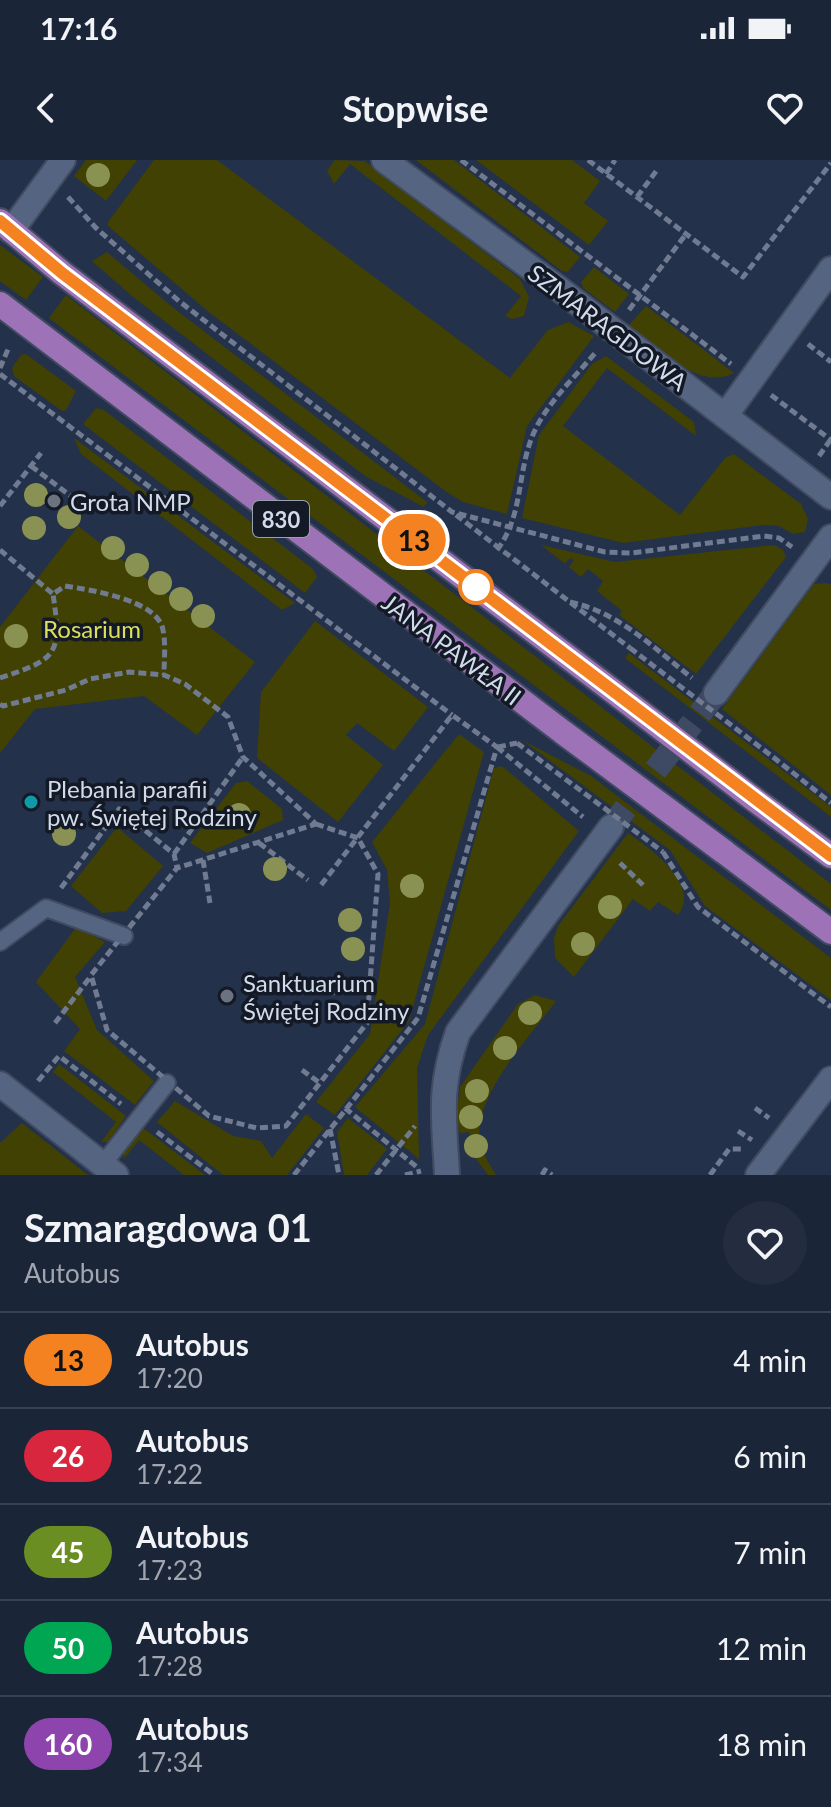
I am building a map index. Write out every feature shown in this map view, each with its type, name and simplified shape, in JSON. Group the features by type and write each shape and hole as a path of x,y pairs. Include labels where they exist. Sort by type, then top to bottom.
{"main road":[{"name":"830","path":"5,226 831,856"},
{"name":"JANA PAWŁA II","path":"0,304 831,932"}],"street":[{"path":"5,226 63,160"},
{"name":"SZMARAGDOWA","path":"384,160 614,330 831,497"},
{"path":"725,416 831,269"},
{"path":"707,688 831,537"},
{"path":"447,1175 441,1094 446,1065 458,1032 611,827"},
{"path":"758,1175 831,1079"},
{"path":"0,1084 110,1170"}],"lane":[{"path":"0,942 46,908 124,936"},
{"path":"110,1170 138,1117 167,1083"}],"path":[{"path":"461,160 738,370"},
{"path":"588,160 743,277 831,163"},
{"path":"606,174 615,160"},
{"path":"637,197 657,170"},
{"path":"64,193 96,228 179,301 497,550 570,602 831,803"},
{"path":"497,550 512,528 531,438 542,418 614,330 686,234"},
{"path":"11,342 0,371 497,747 585,820"},
{"path":"808,344 831,362"},
{"path":"763,389 831,439"},
{"path":"0,506 41,453"},
{"path":"31,466 80,503"},
{"path":"452,512 618,554 764,536 779,538 796,552"},
{"path":"0,550 53,594 58,642 52,653 33,667 0,678"},
{"path":"53,594 65,586 94,591 155,612 163,628 164,675"},
{"path":"570,602 597,607 617,619 707,688"},
{"path":"0,704 3,706 40,697 90,679 129,672 164,675 185,684 228,717 243,757 316,824 358,838 378,874 367,1023 286,1126 257,1128 209,1116 107,1030 91,975"},
{"path":"321,885 452,715"},
{"path":"497,747 517,743 663,852 698,907 831,1007"},
{"path":"294,1175 418,1018 497,747"},
{"path":"174,854 243,757"},
{"path":"46,908 119,809 174,854 177,868"},
{"path":"55,1023 177,868 316,824"},
{"path":"258,842 308,880"},
{"path":"203,860 210,903"},
{"path":"331,993 369,987"},
{"path":"33,1086 59,1056 211,1174"},
{"path":"302,1070 320,1083"},
{"path":"345,1108 422,1171"},
{"path":"755,1108 773,1121"},
{"path":"330,1128 339,1175"},
{"path":"710,1175 729,1149 754,1146 738,1131"},
{"path":"376,1175 409,1133"},
{"path":"542,1175 545,1170 552,1175"}],"green space":[{"path":"86,160 137,160 106,201 74,176"},
{"path":"154,160 217,160 510,378 548,330 568,322 594,336 527,426 507,514 463,502 448,493 210,313 108,226"},
{"path":"335,160 365,161 520,279 529,297 524,316 512,319 505,316 521,296 350,164 334,184 327,171"},
{"path":"416,160 454,160 580,257 568,272 562,271"},
{"path":"476,160 572,160 600,181 584,203 608,221 589,245"},
{"path":"0,245 43,277 26,300 0,281"},
{"path":"107,252 171,306 427,502 424,507 365,476 132,296 92,261"},
{"path":"594,267 629,294 615,312 583,288 581,282"},
{"path":"66,295 831,884 831,910 49,318"},
{"path":"646,306 734,373 720,377 706,376 678,364 629,325"},
{"path":"26,354 76,391 66,410 62,411 14,376 12,368 21,355"},
{"path":"606,356 694,422 696,436 607,368 563,426 680,515 725,458 734,454 801,504 808,519 805,532 793,534 779,526 763,525 623,543 522,518 539,435 592,364"},
{"path":"96,408 104,410 313,569 317,577 305,593 83,424"},
{"path":"74,438 295,603 282,610 81,454"},
{"name":"Rosarium","path":"78,526 255,662 197,735 144,696 35,709 0,753 0,627"},
{"path":"541,545 615,562 774,545 783,550 786,557 696,674 619,615 622,611 597,591 603,581 588,569 581,577 569,567 574,560 570,558 565,564"},
{"path":"814,584 831,585 831,795 722,709"},
{"path":"315,621 428,707 394,751 357,723 346,735 383,765 338,822 257,758 261,692"},
{"path":"629,653 831,807 831,817 625,658"},
{"path":"459,734 484,752 409,1021 335,1115 316,1102 370,1034 390,903 387,870 372,842"},
{"path":"522,740 591,776 831,958 831,1000 705,906 670,850"},
{"path":"502,766 579,831 428,1035 417,1068 419,1159 355,1107 425,1024 494,768"},
{"path":"247,781 282,809 283,820 207,853 190,843 236,783"},
{"path":"117,827 163,866 126,911 102,913 71,886"},
{"path":"628,833 670,869 683,892 683,904 678,915 658,902 650,911 633,899 574,977 555,958 554,938 558,926"},
{"path":"77,926 105,942 75,977 97,1030 154,1081 135,1105 64,1051 80,1029 36,982"},
{"path":"535,995 556,1001 506,1067 485,1105 480,1123 480,1141 496,1175 488,1175 471,1152 469,1132 460,1133 456,1118 460,1087 518,1004"},
{"path":"59,1064 126,1116 108,1142 101,1142 116,1122 53,1072"},
{"path":"175,1101 233,1136 261,1141 272,1158 306,1114 324,1128 287,1175 223,1175 157,1122"},
{"path":"348,1118 387,1149 367,1175 344,1175 337,1132"},
{"path":"22,1123 88,1175 0,1175 0,1143"},
{"path":"142,1127 205,1175 184,1175 139,1140 124,1159 123,1152"}],"tunnel":[{"path":"611,827 716,693"}],"bus line":[{"name":"13","path":"0,221 62,273 831,856"}],"place":[{"name":"Grota NMP","path":"54,501"},
{"name":"Plebania parafii pw. Świętej Rodziny","path":"31,802"},
{"name":"Sanktuarium Świętej Rodziny","path":"227,996"}]}
